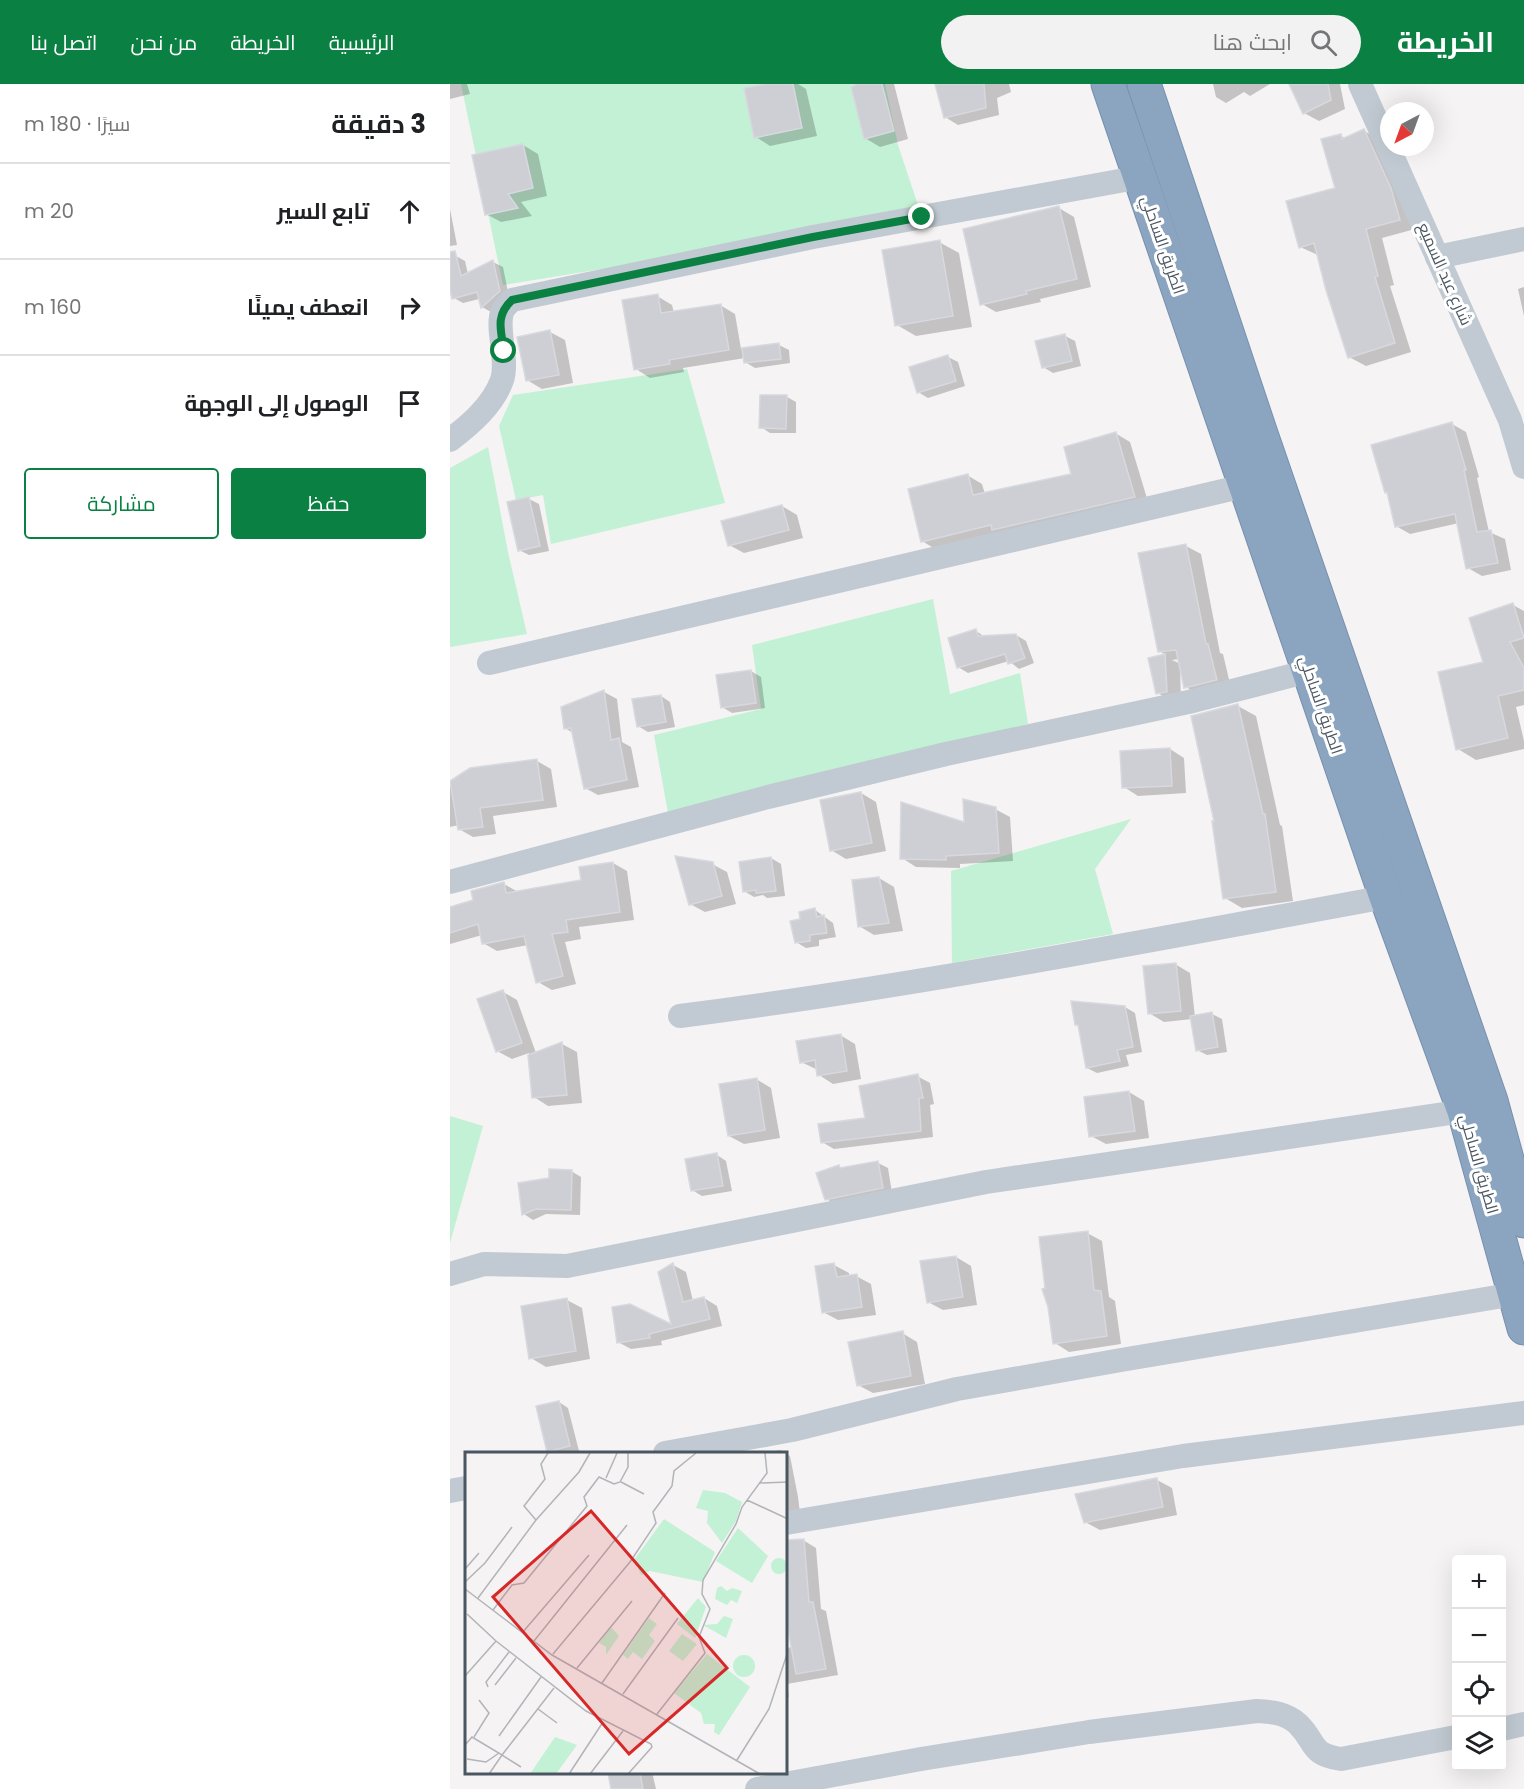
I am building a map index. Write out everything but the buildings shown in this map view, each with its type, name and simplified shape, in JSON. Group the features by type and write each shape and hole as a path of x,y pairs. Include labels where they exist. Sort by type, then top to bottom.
{"highway":[{"name":"الطريق الساحلي","path":"1108,84 1386,897 1464,1111 1524,1328"},
{"name":"الطريق الساحلي","path":"1144,84 1260,431 1491,1101 1524,1221"}],"street":[{"name":"شارع عبد السميع","path":"1360,84 1437,257 1517,418 1524,467"},
{"path":"450,440 483,411 502,378 504,351 500,319 503,309 512,300 813,237 1141,177"},
{"path":"1437,257 1524,239"},
{"path":"489,663 1244,486"},
{"path":"450,882 746,803 935,756 1193,701 1309,671"},
{"path":"680,1016 791,1002 935,979 1386,897"},
{"path":"450,1274 484,1264 567,1266 986,1182 1464,1111"},
{"path":"671,1452 792,1430 967,1387 1515,1294"},
{"path":"788,1523 1183,1456 1524,1413"},
{"path":"450,1491 465,1488"},
{"path":"757,1789 921,1759 1089,1732 1257,1711 1280,1713 1298,1725 1317,1751 1328,1757 1341,1759 1452,1738"},
{"path":"1506,1728 1524,1725"}],"green space":[{"path":"461,84 885,84 898,145 922,217 503,285"},
{"path":"687,369 725,503 551,544 543,495 516,500 499,426 513,395"},
{"path":"488,447 508,552 527,634 450,647 450,468"},
{"path":"933,599 950,694 1020,673 1028,724 668,813 654,735 761,709 752,645"},
{"path":"1131,819 1095,869 1113,934 952,963 951,871"},
{"path":"450,1116 483,1126 450,1243"}],"route":[{"path":"504,351 500,319 503,309 512,300 813,237 922,217"}]}
